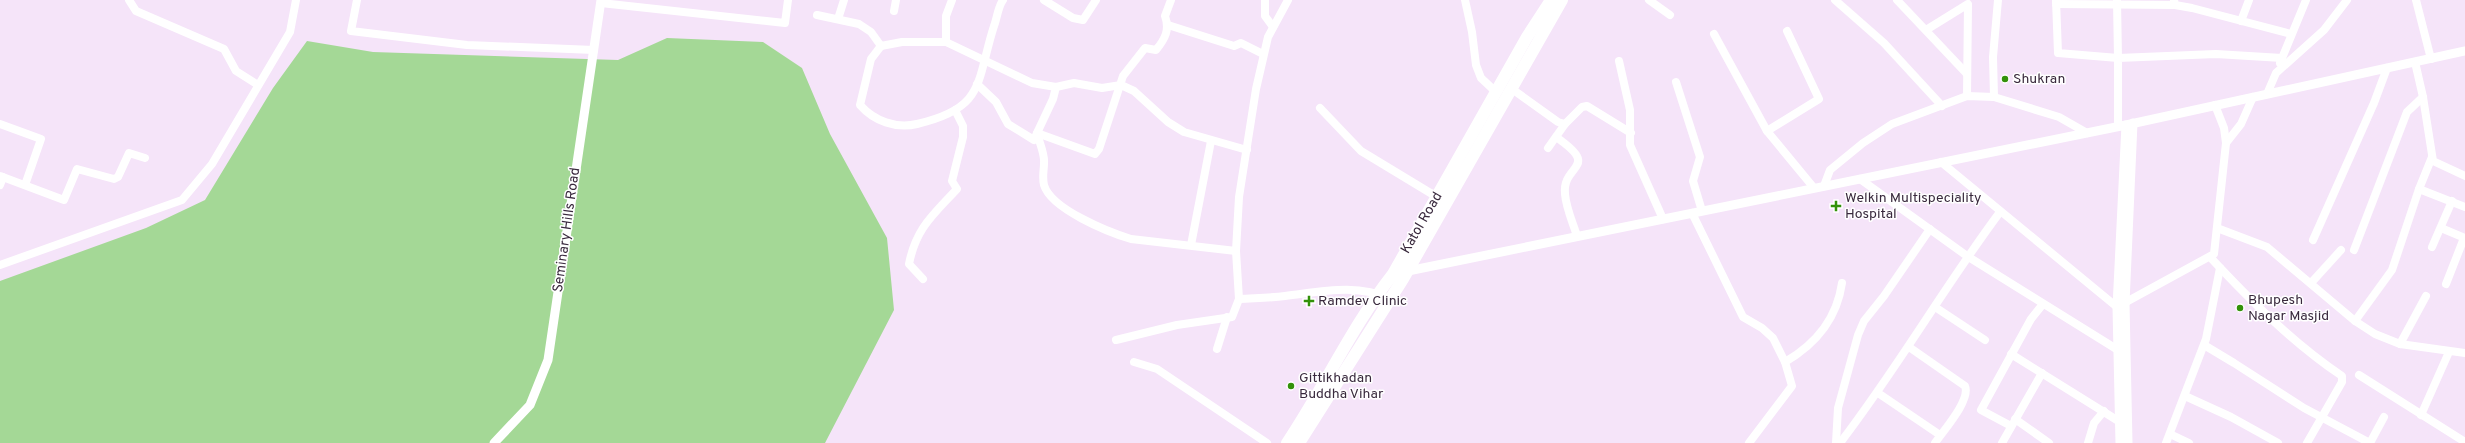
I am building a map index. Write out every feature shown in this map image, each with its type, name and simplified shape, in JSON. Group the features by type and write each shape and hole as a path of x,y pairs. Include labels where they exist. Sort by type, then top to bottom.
{"main road":[{"name":"Katol Road","path":"1287,443 1313,403 1378,293 1393,274 1496,92 1551,0"},
{"name":"Katol Road","path":"1299,443 1407,271 1562,0"},
{"path":"1496,92 1510,93"}],"street":[{"path":"129,0 136,11 224,50 236,71 258,85"},
{"path":"0,265 182,200 212,164 290,32 296,0"},
{"path":"357,0 351,31 467,45 594,50"},
{"path":"601,1 785,23 788,0"},
{"path":"838,19 844,0"},
{"path":"894,11 896,0"},
{"path":"946,42 946,16 952,0"},
{"path":"1003,0 984,58 984,67 972,97 955,110 942,119 913,125 898,125 869,116 860,105 872,59 881,46 902,42 946,42 984,58 1032,83 1056,87 1074,83 1102,88 1121,85 1134,91 1174,126 1184,132 1247,150"},
{"path":"1044,0 1073,18 1083,20 1096,0"},
{"path":"1037,133 1095,154 1099,150 1123,76 1145,48 1156,50 1167,33 1168,25 1165,16 1171,0"},
{"path":"1264,0 1265,16 1273,27"},
{"path":"1116,340 1177,325 1232,317 1238,306 1239,298 1236,251 1239,197 1256,89 1263,54 1273,27 1288,0"},
{"path":"1465,0 1472,32 1476,65 1481,78 1496,92"},
{"path":"1649,0 1670,15"},
{"path":"1835,0 1884,44 1942,106"},
{"path":"1897,0 1967,74"},
{"path":"1994,97 1993,57 1998,0"},
{"path":"2241,21 2249,0"},
{"path":"2267,94 2306,0"},
{"path":"2276,73 2324,30 2347,0"},
{"path":"2416,0 2420,23 2431,59"},
{"name":"Seminary Hills Road","path":"494,443 530,405 548,360 601,1"},
{"path":"2282,58 2216,54 2118,58 2058,53 2056,2 2193,4 2241,21 2291,34"},
{"path":"2117,3 2118,58 2126,125 2121,305 2118,350 2120,443"},
{"path":"1926,30 1968,4 1967,96"},
{"path":"817,15 859,24 871,32 881,46"},
{"path":"1168,25 1234,46 1241,43 1263,54"},
{"path":"1767,131 1819,99 1787,31"},
{"path":"1714,34 1767,131 1814,188"},
{"path":"1393,274 2126,125 2465,51"},
{"path":"1619,62 1630,110 1630,145 1663,219"},
{"path":"2415,62 2423,97 2432,161 2465,176"},
{"path":"2313,240 2374,102 2387,68"},
{"path":"1676,82 1700,157 1693,181 1697,212 1743,317 1762,328 1773,338 1785,362 1792,386 1749,443"},
{"path":"977,84 996,102 1008,124 1034,140 1053,99 1056,87"},
{"path":"1510,93 1558,122 1565,124"},
{"path":"1824,186 1830,170 1863,143 1892,124 1967,96 1994,97 2059,117 2087,133"},
{"path":"2226,143 2241,124 2253,97"},
{"path":"2354,250 2407,112 2423,97"},
{"path":"2121,305 2214,254 2226,143 2224,128 2215,105"},
{"path":"1548,148 1565,124 1582,107 1587,106 1630,133"},
{"path":"1320,108 1361,151 1437,197"},
{"path":"923,279 908,264 912,249 920,230 932,214 957,189 952,181 963,137 963,126 955,110"},
{"path":"0,124 41,139 26,185"},
{"path":"1037,133 1044,163 1042,173 1044,186 1052,198 1063,208 1125,237 1185,246 1191,245 1236,251"},
{"path":"1556,137 1576,150 1578,158 1576,169 1566,183 1565,194 1577,236"},
{"path":"1191,245 1211,140"},
{"path":"1,179 26,185 64,200 77,169 114,179 118,177 129,153 146,158"},
{"path":"2355,321 2392,270 2419,190 2432,157"},
{"path":"1941,162 2000,212 2121,305 2128,443"},
{"path":"1860,179 1967,256 2118,350"},
{"path":"2419,190 2465,207"},
{"path":"2432,247 2452,201"},
{"path":"1840,443 1878,393 1967,256 2000,212"},
{"path":"2217,228 2267,247 2355,321 2375,334 2400,344 2449,352 2465,353"},
{"path":"2441,228 2465,238 2446,284"},
{"path":"1836,443 1838,408 1858,335 1864,321 1884,296 1930,229"},
{"path":"2311,283 2341,250"},
{"path":"2210,257 2247,296 2314,357 2342,376 2342,382 2323,418 2307,443"},
{"path":"2166,443 2204,346 2220,268"},
{"path":"1785,362 1806,348 1828,322 1840,297 1842,282"},
{"path":"1239,298 1328,290 1363,290 1378,293 1390,298"},
{"path":"2400,344 2426,296"},
{"path":"2043,304 2031,319 1981,410 2013,422 2049,443"},
{"path":"1935,307 1985,340"},
{"path":"1216,349 1227,318"},
{"path":"2204,346 2323,418 2370,443 2384,417"},
{"path":"1909,347 1965,386 1967,390 1964,401 1934,443"},
{"path":"2421,415 2449,352"},
{"path":"2011,354 2120,422"},
{"path":"1134,362 1157,369 1267,443"},
{"path":"2002,443 2042,373"},
{"path":"2359,375 2465,442"},
{"path":"1878,393 1940,435"},
{"path":"2185,396 2231,417 2278,443"},
{"path":"2088,443 2094,423 2104,411"},
{"path":"2170,434 2190,443"}],"green space":[{"path":"667,38 763,42 802,68 830,134 887,238 894,310 825,443 0,443 0,281 146,228 205,200 273,88 307,41 373,52 618,60"}],"place":[{"name":"Shukran","path":"2005,79"},
{"name":"Welkin Multispeciality Hospital","path":"1836,206"},
{"name":"Ramdev Clinic","path":"1309,301"},
{"name":"Bhupesh Nagar Masjid","path":"2240,308"},
{"name":"Gittikhadan Buddha Vihar","path":"1291,386"}]}
